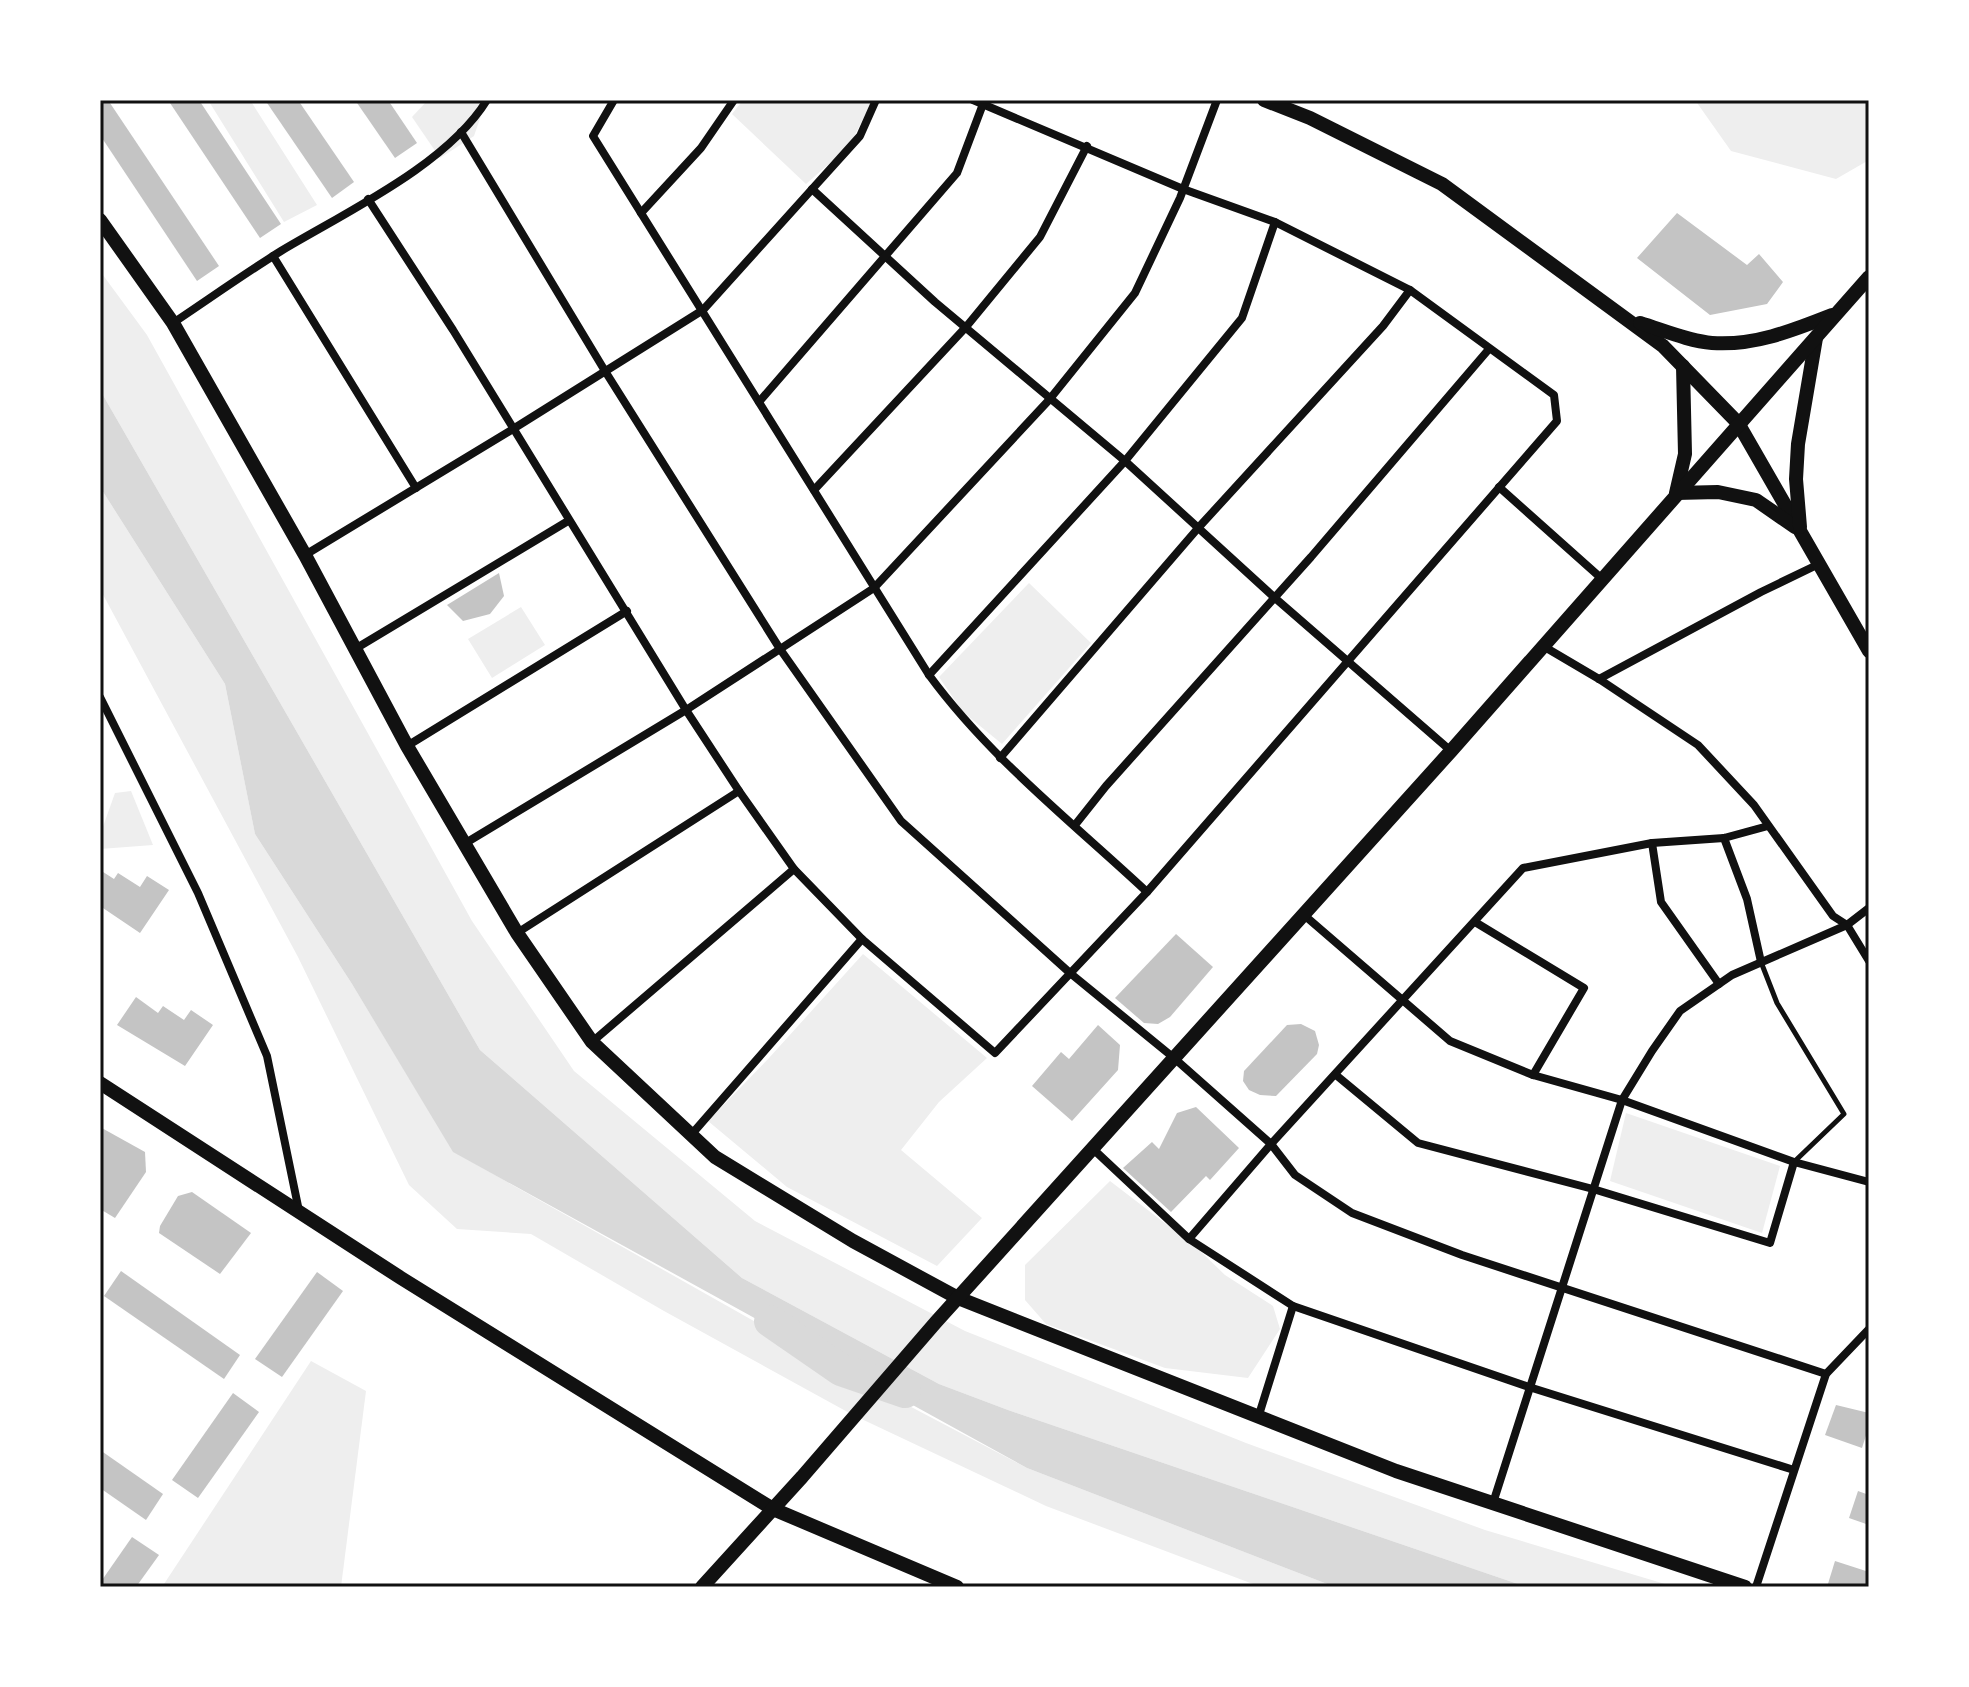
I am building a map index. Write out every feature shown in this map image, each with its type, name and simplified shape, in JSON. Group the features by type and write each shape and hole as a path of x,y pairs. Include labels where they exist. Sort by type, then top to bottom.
{"street":[{"path":"173,323 273,256 414,172 476,118 487,100"},
{"path":"614,100 593,136 929,675 953,708 1000,758 1147,892"},
{"path":"641,213 701,148 734,100"},
{"path":"305,555 703,310 860,136 876,100"},
{"path":"368,199 686,710 794,869 862,939 995,1053 1147,892 1557,421 1554,395 1410,290 1275,222 1183,189 973,100"},
{"path":"463,844 686,710 874,588 1049,400 1135,293 1183,189 1217,100"},
{"path":"1264,100 1310,118 1442,184 1663,346 1738,423 1869,651"},
{"path":"759,402 957,173 983,104"},
{"path":"461,132 605,371 780,649 901,821 1070,973 1174,1058 1271,1144 1295,1175 1352,1213 1561,1289 1826,1374"},
{"path":"814,490 966,327 1040,237 1087,146"},
{"path":"812,189 1049,400 1125,461 1275,598 1451,751"},
{"path":"100,220 173,323 305,555 407,746 517,933 592,1042 715,1157 853,1241 958,1298 1396,1471 1745,1587"},
{"path":"929,675 1125,461 1242,318 1275,222"},
{"path":"273,256 416,488"},
{"path":"702,1587 936,1322 1451,751 1869,277"},
{"path":"1000,758 1199,527 1383,326 1410,290"},
{"path":"1630,320 1713,343 1784,334 1836,313"},
{"path":"1800,531 1796,479 1798,444 1817,335"},
{"path":"1075,825 1489,349"},
{"path":"1676,493 1685,454 1683,366"},
{"path":"1499,487 1601,578"},
{"path":"1676,493 1718,492 1756,500 1800,531"},
{"path":"355,649 568,521"},
{"path":"1599,679 1819,564"},
{"path":"407,746 627,611"},
{"path":"1543,646 1698,745 1754,805 1833,916 1847,925 1869,961"},
{"path":"100,697 198,893 267,1056 299,1211"},
{"path":"517,933 739,791"},
{"path":"1189,1239 1271,1144 1523,868 1652,843 1724,838 1768,826"},
{"path":"1724,838 1747,899 1761,962"},
{"path":"1652,843 1661,902 1719,984"},
{"path":"592,1042 794,869"},
{"path":"1493,1503 1622,1100 1680,1011 1732,975 1847,925 1869,908"},
{"path":"1304,915 1450,1041 1533,1075 1622,1100 1794,1162 1869,1182"},
{"path":"1475,922 1584,988 1533,1075"},
{"path":"691,1135 862,939"},
{"path":"1336,1075 1418,1143 1593,1189 1770,1243 1794,1162"},
{"path":"100,1083 414,1286 773,1509 957,1587"},
{"path":"1092,1148 1189,1239 1293,1306 1529,1387 1794,1470"},
{"path":"1258,1418 1293,1306"},
{"path":"1756,1587 1826,1374 1869,1329"}],"lane":[{"path":"1761,962 1777,1003 1844,1114 1794,1162"}],"shaded area":[{"path":"208,100 252,103 317,205 284,222"},
{"path":"428,100 486,101 474,136 440,158 412,117"},
{"path":"743,100 873,100 849,146 806,184 732,114"},
{"path":"1695,100 1869,100 1869,160 1836,179 1731,151"},
{"path":"100,271 147,335 472,921 574,1071 755,1221 965,1331 1246,1443 1485,1530 1675,1587 1527,1587 939,1384 742,1278 480,1050 100,390"},
{"path":"100,390 480,1050 742,1278 939,1384 1527,1587 1335,1587 1027,1468 453,1152 352,984 255,834 225,684 100,487"},
{"path":"100,487 225,684 255,834 352,984 454,1152 841,1370 1027,1468 1335,1587 1261,1587 1046,1506 853,1415 531,1234 457,1229 409,1185 298,957 100,589"},
{"path":"1029,583 1091,643 1002,744 963,712 939,677"},
{"path":"521,607 545,645 492,678 468,639"},
{"path":"131,791 153,845 100,849 100,835 115,793"},
{"path":"863,954 987,1058 939,1102 901,1150 982,1218 937,1266 787,1187 708,1121"},
{"path":"1626,1113 1780,1166 1762,1233 1610,1181"},
{"path":"1110,1181 1196,1247 1225,1275 1273,1306 1280,1329 1248,1378 1165,1368 1046,1324 1025,1300 1025,1265"},
{"path":"311,1361 366,1391 341,1587 162,1587"}],"building":[{"path":"100,100 108,100 219,266 197,281 100,135"},
{"path":"168,100 199,100 281,224 260,238"},
{"path":"265,100 298,100 354,182 332,198"},
{"path":"355,100 388,100 417,143 395,158"},
{"path":"1677,213 1747,265 1759,254 1783,282 1767,304 1710,315 1637,258"},
{"path":"499,573 504,596 490,614 463,621 447,605"},
{"path":"100,870 114,879 118,873 140,887 147,876 169,890 140,933 100,906"},
{"path":"1176,934 1213,967 1170,1017 1158,1024 1144,1023 1115,998"},
{"path":"136,997 158,1013 163,1006 184,1020 191,1010 213,1025 185,1066 117,1025"},
{"path":"1301,1024 1315,1031 1319,1045 1317,1054 1276,1096 1260,1095 1249,1090 1243,1081 1244,1071 1287,1025"},
{"path":"1098,1025 1120,1045 1118,1070 1072,1121 1032,1086 1061,1052 1069,1059"},
{"path":"1196,1107 1239,1148 1210,1180 1206,1176 1171,1212 1123,1168 1152,1142 1159,1149 1177,1113"},
{"path":"100,1127 145,1152 146,1172 115,1218 100,1209"},
{"path":"192,1192 251,1233 220,1274 159,1233 178,1196"},
{"path":"121,1271 240,1355 224,1379 104,1296"},
{"path":"317,1272 343,1291 282,1377 255,1359"},
{"path":"233,1393 259,1412 198,1498 172,1480"},
{"path":"1836,1405 1869,1413 1869,1426 1862,1448 1825,1435"},
{"path":"100,1450 163,1494 146,1520 100,1488"},
{"path":"1858,1491 1869,1495 1869,1525 1849,1518"},
{"path":"132,1537 159,1555 136,1587 100,1587 100,1583"},
{"path":"1835,1561 1869,1572 1869,1587 1827,1587"}],"waterway":[{"path":"770,1321 841,1370 905,1392"}]}
